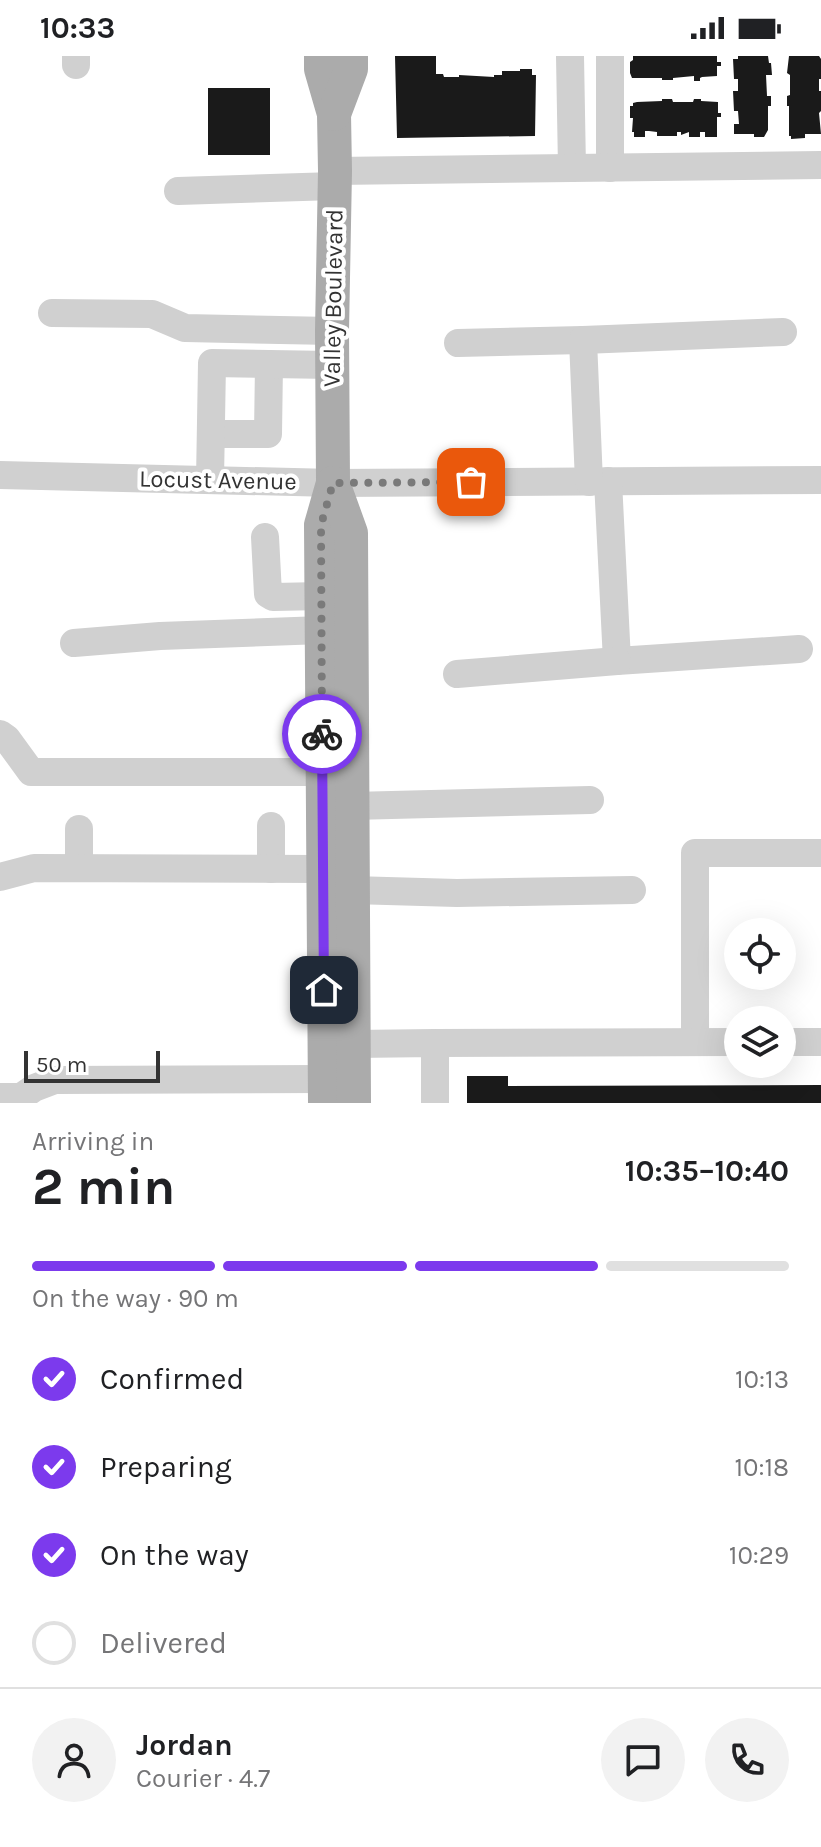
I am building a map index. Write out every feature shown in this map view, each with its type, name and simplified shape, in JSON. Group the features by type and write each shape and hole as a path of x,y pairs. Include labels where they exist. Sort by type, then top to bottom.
{"main road":[{"name":"Valley Boulevard","path":"321,56 321,69 334,114 335,179 333,483 321,525 325,1091"},
{"name":"Valley Boulevard","path":"334,114 351,69 351,56"},
{"name":"Valley Boulevard","path":"333,483 351,533 354,1103"}],"street":[{"path":"570,56 572,168"},
{"path":"610,56 610,168"},
{"path":"178,191 335,179 572,168 821,165"},
{"path":"52,313 152,314 185,328 332,348"},
{"path":"458,343 783,332"},
{"path":"583,340 617,661"},
{"path":"210,480 212,363 269,364 332,348"},
{"path":"211,434 268,434 269,364"},
{"name":"Locust Avenue","path":"0,475 333,483 821,480"},
{"path":"265,537 268,594 322,613"},
{"path":"74,643 160,636 322,613"},
{"path":"457,674 799,649"},
{"path":"0,734 31,772 322,772"},
{"path":"352,806 590,800"},
{"path":"271,826 271,869"},
{"path":"79,829 79,868"},
{"path":"695,1042 695,853 821,853"},
{"path":"0,877 34,868 322,869"},
{"path":"352,890 457,893 632,890"},
{"path":"354,1044 724,1042"},
{"path":"796,1042 821,1042"},
{"path":"435,1043 435,1103"},
{"path":"13,1099 55,1080 325,1091"}],"building":[{"path":"395,56 436,56 436,74 443,74 444,77 494,77 502,75 502,71 532,69 532,75 536,75 535,136 397,138"},
{"path":"633,56 717,56 721,66 717,66 717,76 702,77 700,81 694,81 694,76 673,80 632,78 630,62"},
{"path":"738,56 768,56 771,63 772,75 766,75 771,106 768,106 768,130 764,137 734,134 734,124 739,124 738,111 734,111 733,91 738,91 738,79 734,79 733,59 738,59"},
{"path":"789,56 819,56 821,59 821,134 805,134 805,138 791,139 789,136"},
{"path":"208,88 270,88 270,155 208,155"},
{"path":"672,99 673,102 701,99 718,102 721,117 717,117 717,137 705,137 705,132 700,132 700,137 689,137 689,132 681,135 677,132 677,136 657,136 657,132 645,131 645,137 634,137 630,106 637,102"},
{"path":"467,1076 508,1076 508,1086 821,1085 821,1103 467,1103"}],"way so far":[{"path":"322,734 321,525 333,483 471,482"}],"route":[{"path":"322,734 324,990"}]}
